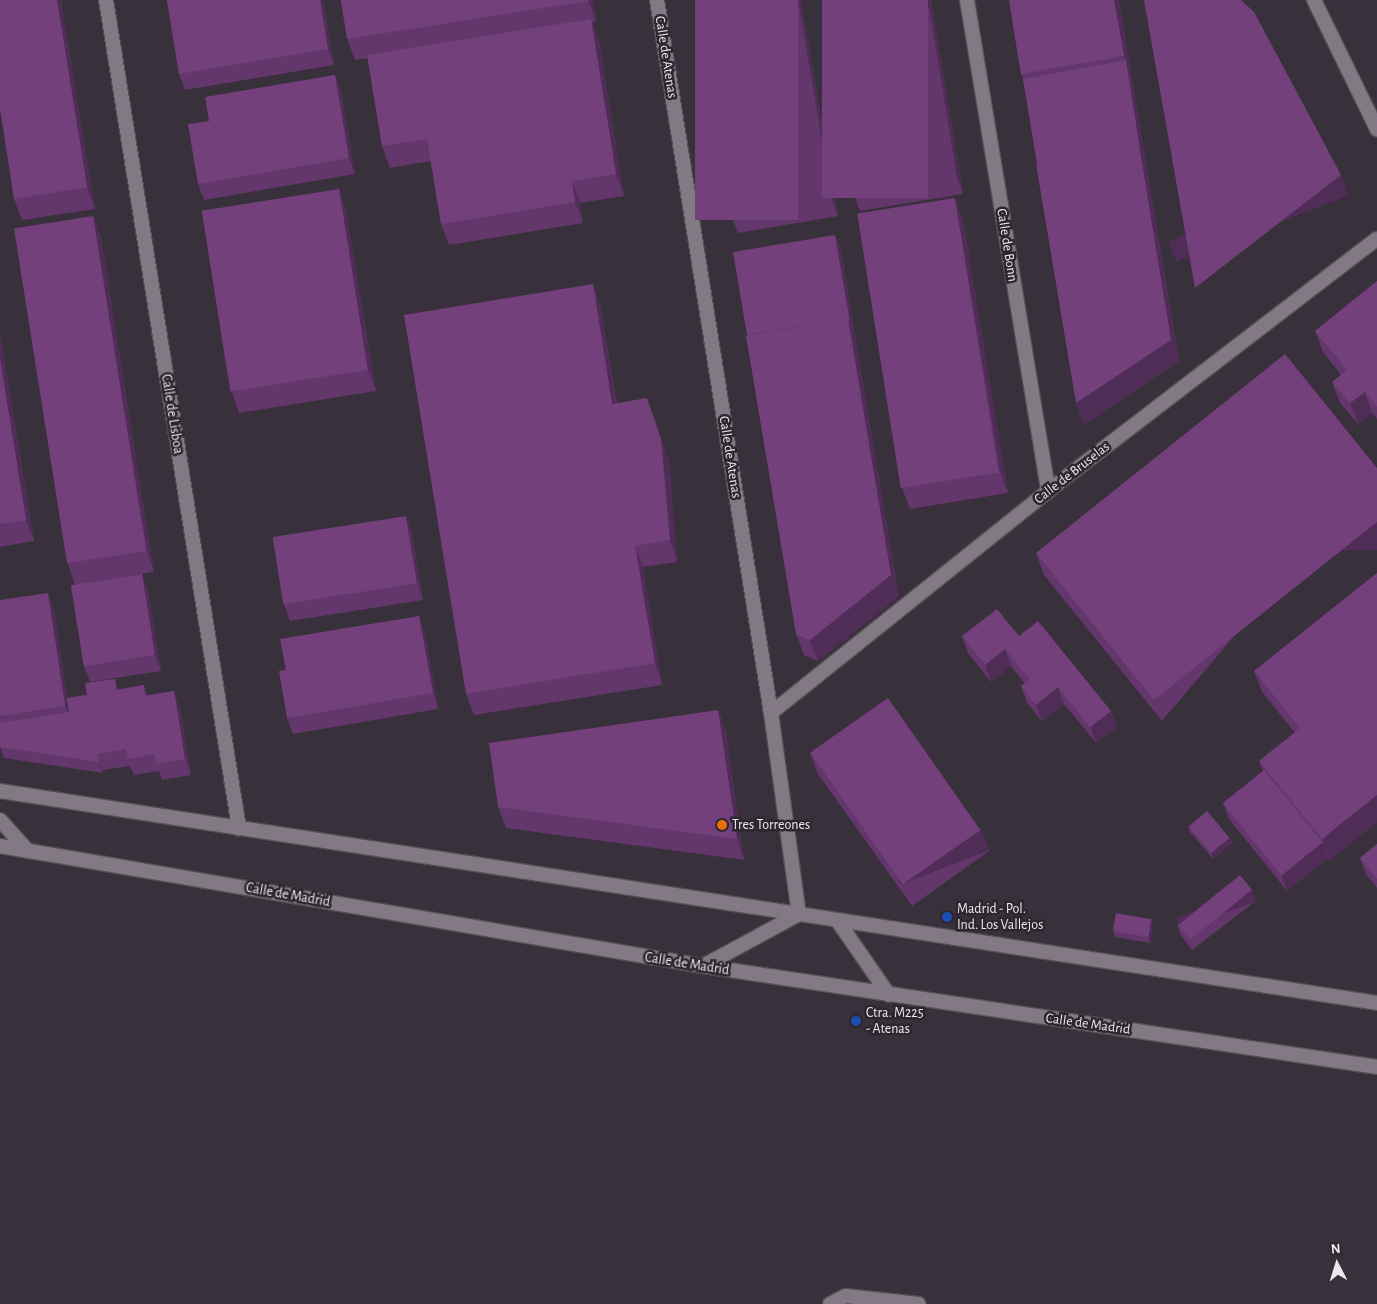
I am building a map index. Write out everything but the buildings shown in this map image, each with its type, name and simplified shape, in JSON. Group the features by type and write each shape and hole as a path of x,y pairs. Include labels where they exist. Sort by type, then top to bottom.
{"street":[{"name":"Calle de Lisboa","path":"106,0 239,828"},
{"name":"Calle de Atenas","path":"657,0 771,713 799,914"},
{"name":"Calle de Bonn","path":"967,0 1048,491"},
{"path":"1314,0 1377,129"},
{"name":"Calle de Bruselas","path":"771,713 1048,491 1377,240"},
{"path":"0,791 1377,1002"},
{"path":"0,820 28,851"},
{"name":"Calle de Madrid","path":"0,846 703,966 1377,1067"},
{"path":"703,966 799,914"},
{"path":"837,920 889,995"},
{"path":"830,1304 846,1296 919,1304"}],"place":[{"name":"Tres Torreones","path":"722,825"},
{"name":"Madrid - Pol. Ind. Los Vallejos","path":"947,917"},
{"name":"Ctra. M225 - Atenas","path":"856,1021"}]}
